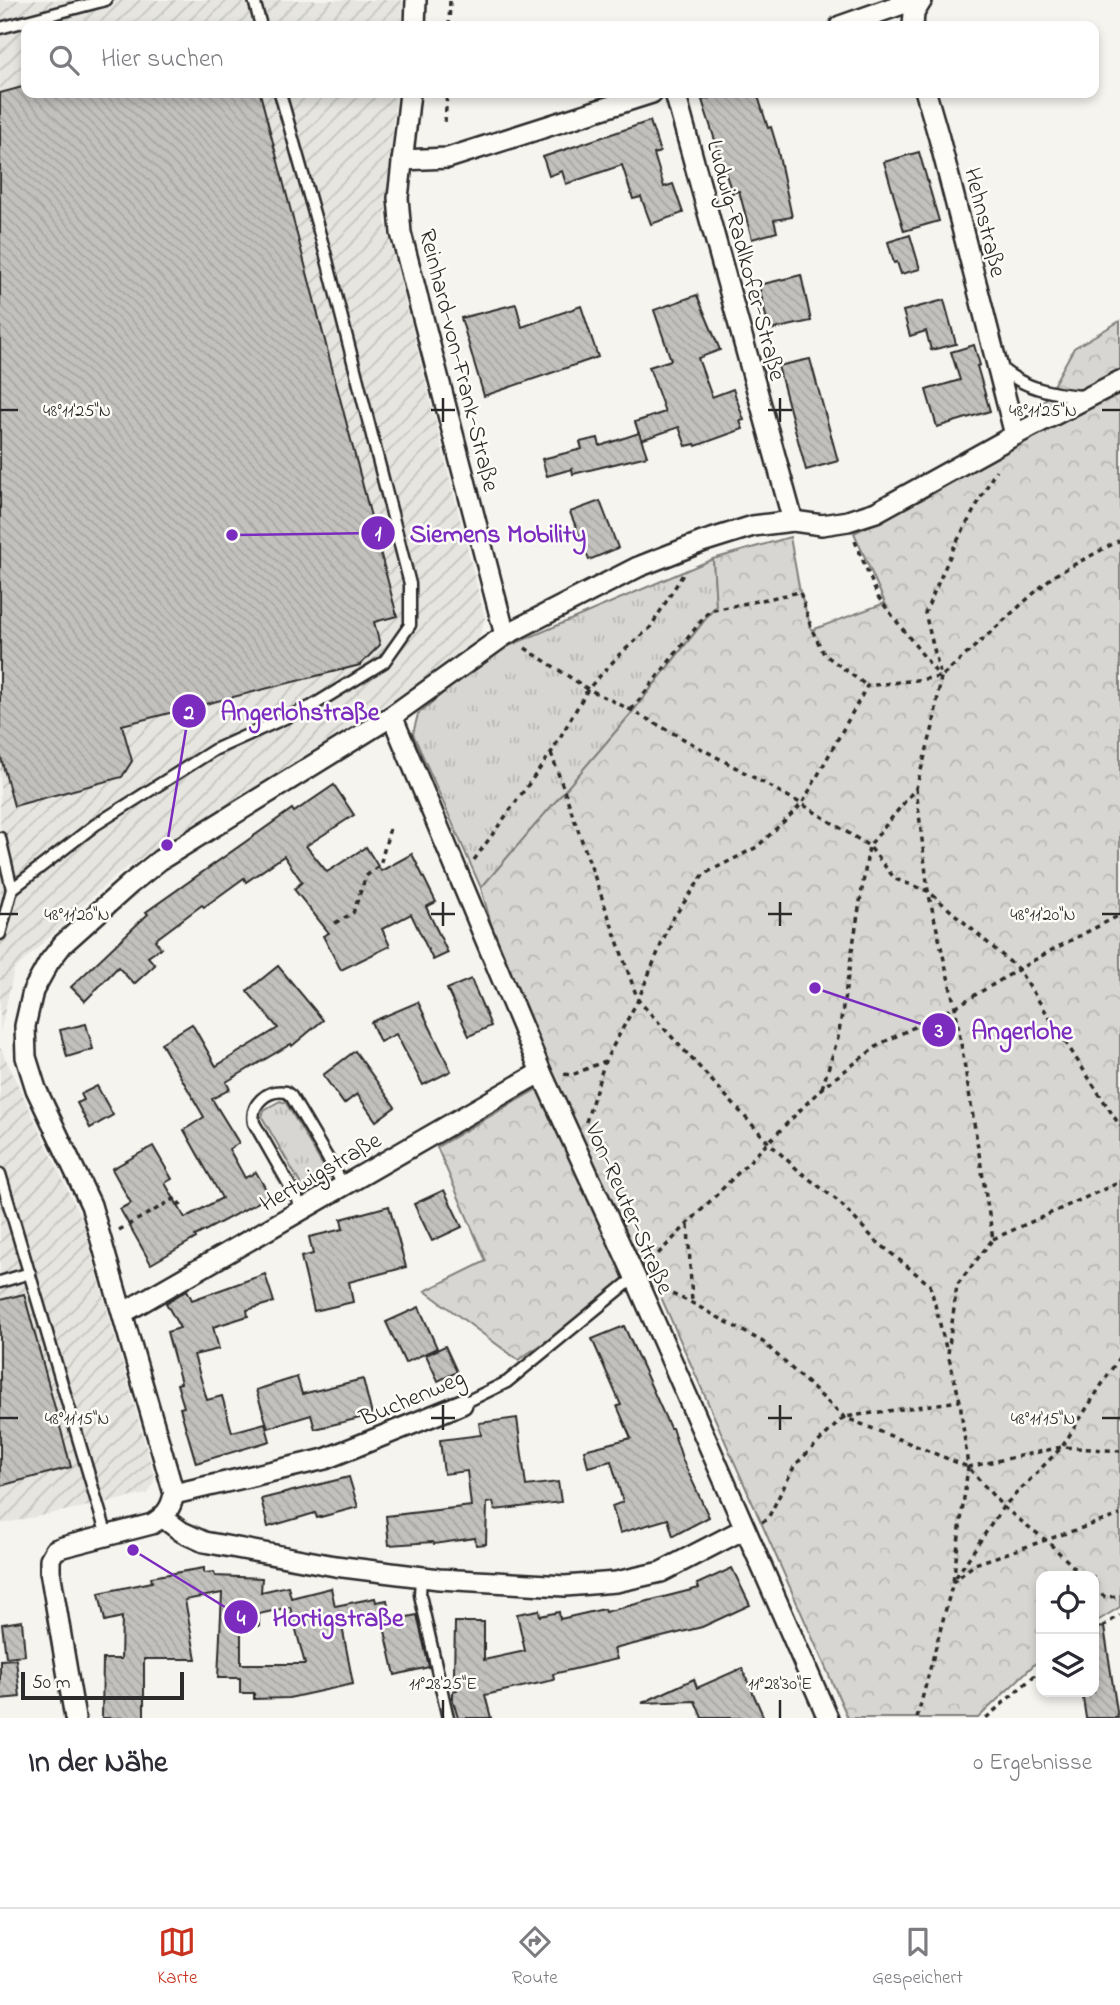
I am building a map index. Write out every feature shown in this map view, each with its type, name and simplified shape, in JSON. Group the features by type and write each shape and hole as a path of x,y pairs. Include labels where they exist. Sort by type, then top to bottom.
{"street":[{"path":"415,21 416,0"},
{"path":"862,21 914,0"},
{"path":"913,21 914,13 922,0"},
{"name":"Reinhard-von-Frank-Straße","path":"409,98 398,198 401,233 505,635"},
{"path":"402,160 448,159 637,98"},
{"name":"Ludwig-Radlkofer-Straße","path":"676,98 793,521"},
{"name":"Hehnstraße","path":"927,98 1016,435"},
{"path":"75,1718 50,1559 55,1550 145,1527 162,1517 172,1506 174,1494 91,1205 36,1089 26,1058 25,1026 33,991 49,962 63,944 160,860 392,716 505,635 638,567 702,542 754,526 793,521 822,525 848,521 876,512 1120,381"},
{"name":"Von-Reuter-Straße","path":"392,716 541,1072 635,1277 828,1718"},
{"name":"Hertwigstraße","path":"123,1312 541,1072"},
{"name":"Buchenweg","path":"174,1494 325,1460 462,1404"},
{"path":"162,1517 182,1532 204,1542 335,1566 421,1577 565,1586 616,1582 661,1572 744,1530"}],"lane":[{"path":"26,21 106,0"},
{"path":"254,0 260,21"},
{"path":"0,28 21,22"},
{"path":"12,889 95,825 214,750 312,706 384,662 410,625 410,584 326,256 281,98"},
{"path":"997,365 1014,379 1036,388 1063,395 1087,397"},
{"path":"0,838 12,889 0,934"},
{"path":"303,1209 254,1123 254,1107 273,1092 286,1092 291,1096 344,1186"},
{"path":"0,1174 107,1536"},
{"path":"0,1282 30,1273"},
{"name":"Buchenweg","path":"462,1404 507,1382 635,1277"},
{"path":"421,1577 420,1595 448,1718"}],"path":[{"path":"449,21 450,0"},
{"path":"445,122 447,98"},
{"path":"993,1239 955,1007 928,891 916,788 933,727 940,677 925,613 954,547 997,468"},
{"path":"848,521 878,597 940,677"},
{"path":"631,710 709,611 800,592 812,631 824,654 867,686 940,677 1053,576 1120,540"},
{"path":"460,878 551,753 588,689 620,654 650,628 702,542"},
{"path":"505,635 588,689 802,804 869,846 895,879 928,891 1018,969 1120,1126"},
{"path":"577,1150 606,1061 638,1000 671,921 704,874 757,847 802,804 867,686"},
{"path":"551,753 638,1000 769,1143 799,1171 838,1201 874,1240 930,1285 960,1401 968,1467 953,1582 917,1718"},
{"path":"822,1088 838,1038 869,846 916,788"},
{"path":"335,923 353,913 366,876 380,865 391,824"},
{"path":"1078,1571 1047,1541 1003,1507 968,1467 844,1417 763,1342 692,1303 635,1277 822,1088 880,1044 955,1007 1048,951 1120,915"},
{"path":"541,1072 572,1074 606,1061"},
{"path":"948,1354 957,1285 993,1239 1120,1182"},
{"path":"102,1239 176,1198 183,1209"},
{"path":"688,1225 692,1303"},
{"path":"953,1582 1003,1507 1062,1447 1120,1356"},
{"path":"744,1530 767,1520 795,1465 844,1417 960,1401"},
{"path":"968,1467 1062,1447 1120,1451"},
{"path":"953,1582 975,1564 1120,1515"},
{"path":"1099,1592 1104,1597 1120,1596"},
{"path":"1099,1629 1120,1615"},
{"path":"986,1718 1036,1674"}],"shaded area":[{"path":"0,0 401,0 401,21 21,21 21,98 396,98 385,221 485,618 476,647 117,874 14,970 0,1032"},
{"path":"0,1047 82,1220 155,1479 148,1494 0,1524"}],"green space":[{"path":"1120,321 1120,1607 1099,1620 1099,1571 1036,1571 1036,1663 978,1718 848,1718 645,1261 572,1324 518,1360 425,1291 486,1261 437,1147 537,1089 481,888 630,715 716,606 713,559 790,537 800,592 812,630 885,603 854,533 923,499 1022,441 1074,348"},
{"path":"713,559 716,605 630,715 481,888 413,734 418,714 488,655"},
{"path":"280,1101 286,1103 329,1176 327,1182 310,1192 304,1190 262,1117 264,1110"}],"building":[{"path":"21,87 21,98 261,98 397,616 374,622 380,645 360,665 122,725 132,761 122,777 14,806 0,754 0,93"},
{"path":"759,98 777,147 792,217 774,220 777,232 752,239 739,191 732,193 702,100"},
{"path":"650,121 660,152 654,154 664,187 673,184 683,213 651,224 641,197 633,199 622,165 566,184 562,171 549,176 543,157"},
{"path":"919,152 939,221 904,231 884,162"},
{"path":"910,235 920,269 901,274 897,262 894,263 888,242"},
{"path":"801,275 811,321 769,330 759,285"},
{"path":"697,295 720,350 698,358 712,397 733,389 744,420 740,421 743,429 696,446 686,446 679,427 641,440 635,422 665,412 649,367 671,360 654,310"},
{"path":"944,300 956,344 931,350 926,331 910,336 903,311"},
{"path":"516,304 522,327 581,306 598,357 484,396 461,318"},
{"path":"974,345 990,411 937,427 926,390 960,380 951,352"},
{"path":"810,359 838,461 806,470 778,366"},
{"path":"639,433 647,456 573,474 572,469 547,476 542,459 582,449 580,442 598,438 600,446"},
{"path":"600,501 618,548 589,560 570,512"},
{"path":"334,785 354,815 306,846 327,872 366,847 381,871 412,854 436,902 426,907 448,953 433,960 411,914 382,929 390,946 341,970 323,936 329,933 294,889 302,882 284,856 246,882 244,878 204,907 202,905 155,940 161,948 148,957 155,965 134,984 118,967 85,1001 71,987 148,914 146,912 292,809 294,812"},
{"path":"278,966 323,1020 292,1046 291,1044 226,1082 230,1089 212,1099 239,1143 229,1149 245,1178 256,1172 270,1196 195,1236 196,1238 151,1264 120,1209 131,1203 112,1169 153,1146 172,1179 165,1183 185,1218 222,1198 184,1130 204,1117 161,1043 192,1024 216,1066 278,1028 247,991"},
{"path":"471,979 491,1026 469,1036 447,989"},
{"path":"418,1002 451,1071 423,1085 396,1034 380,1042 371,1022"},
{"path":"86,1024 93,1049 67,1057 60,1030"},
{"path":"355,1051 395,1107 376,1121 357,1094 344,1104 323,1075"},
{"path":"97,1086 113,1115 90,1128 77,1103 84,1100 81,1094"},
{"path":"444,1190 462,1227 432,1241 414,1204"},
{"path":"389,1206 406,1267 349,1282 353,1302 314,1311 301,1257 313,1254 309,1237 343,1229 341,1219"},
{"path":"265,1274 274,1302 247,1310 248,1316 213,1327 219,1349 194,1355 207,1400 222,1396 232,1432 265,1423 270,1441 196,1463 180,1408 184,1407 177,1384 181,1383 167,1332 180,1328 166,1303 187,1290 192,1300"},
{"path":"24,1294 71,1467 0,1486 0,1300"},
{"path":"419,1307 437,1348 405,1363 386,1322"},
{"path":"624,1326 672,1428 683,1461 709,1517 673,1536 668,1519 620,1533 612,1506 623,1502 611,1461 588,1467 584,1450 631,1438 617,1406 621,1405 592,1339"},
{"path":"445,1346 457,1372 438,1381 426,1355"},
{"path":"297,1377 302,1394 363,1379 372,1415 315,1429 311,1415 268,1428 256,1390"},
{"path":"517,1418 526,1486 558,1482 561,1502 495,1510 493,1502 487,1503 486,1544 476,1545 475,1538 434,1544 389,1545 386,1516 471,1506 467,1471 444,1474 440,1440 481,1435 479,1423"},
{"path":"349,1477 358,1507 317,1518 315,1513 268,1527 261,1499"},
{"path":"204,1568 204,1573 214,1572 215,1576 262,1578 261,1592 288,1586 291,1598 331,1588 335,1606 375,1598 376,1602 387,1600 390,1617 342,1626 353,1684 289,1698 254,1699 254,1693 240,1693 240,1678 218,1678 222,1593 185,1600 196,1659 144,1659 144,1718 102,1718 103,1659 121,1659 122,1617 105,1621 99,1593 152,1582 151,1577","holes":["290,1607 305,1664 241,1664 241,1626 259,1626 259,1614"]},
{"path":"732,1568 750,1605 702,1627 614,1649 617,1659 553,1674 554,1680 485,1695 491,1718 458,1718 453,1701 453,1691 457,1690 454,1675 455,1622 484,1622 484,1660 525,1651 517,1614 539,1610 540,1616 559,1612 560,1619 604,1609 605,1612 699,1588 697,1584"},
{"path":"417,1615 429,1667 395,1675 383,1622"},
{"path":"22,1621 25,1655 6,1657 2,1624"},
{"path":"1104,1627 1118,1718 1086,1718 1083,1697 1099,1697 1099,1628"},
{"path":"16,1659 20,1697 0,1699 0,1660"},
{"path":"742,1668 764,1718 702,1718 695,1701 642,1703 694,1679 697,1688"}],"place":[{"name":"Siemens Mobility","path":"232,535"},
{"name":"Angerlohstraße","path":"167,845"},
{"name":"Angerlohe","path":"815,988"},
{"name":"Hortigstraße","path":"133,1550"}]}
